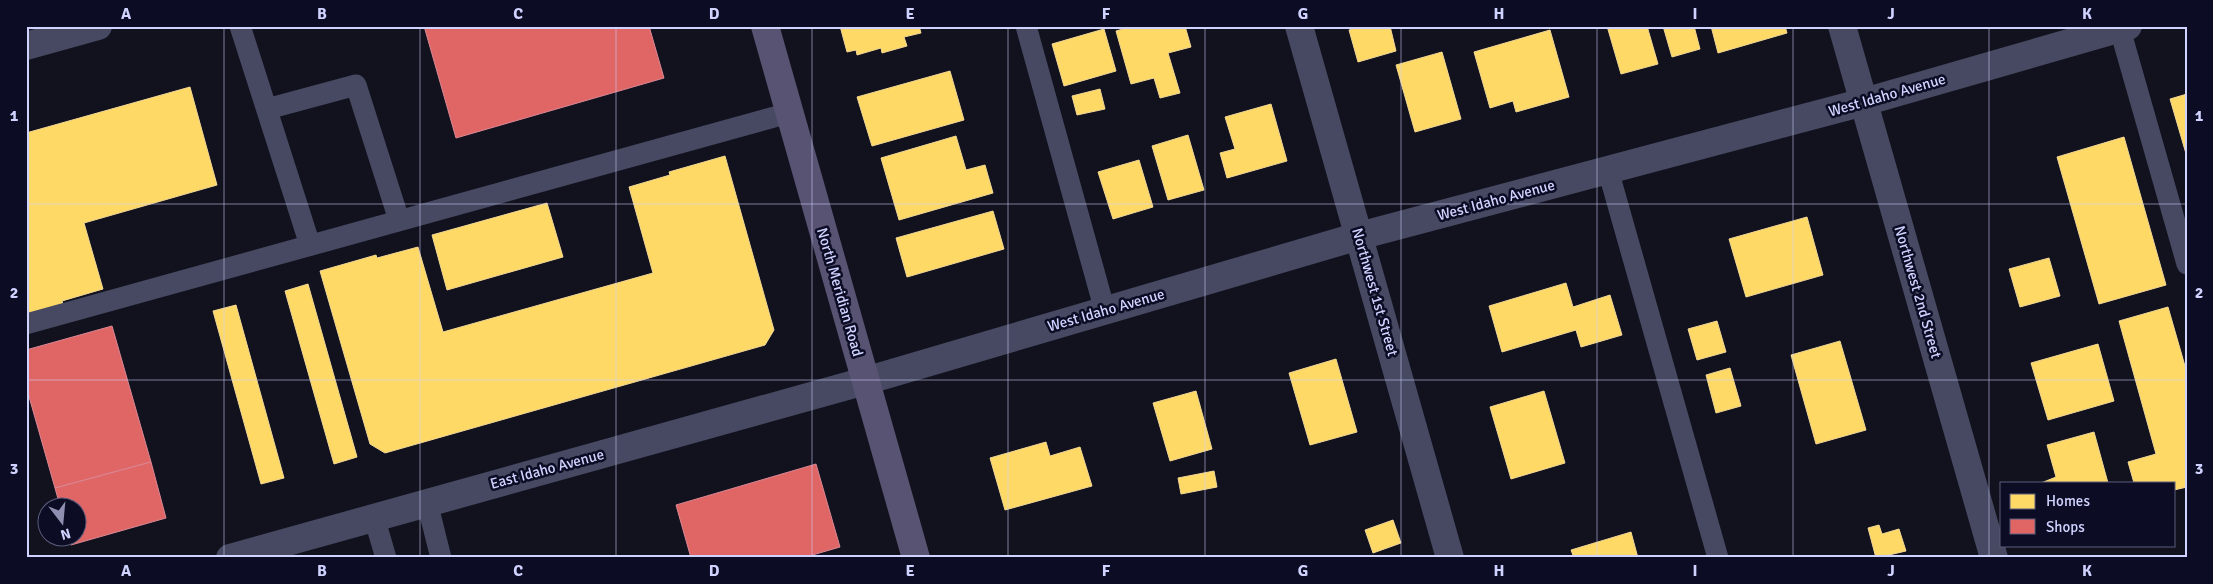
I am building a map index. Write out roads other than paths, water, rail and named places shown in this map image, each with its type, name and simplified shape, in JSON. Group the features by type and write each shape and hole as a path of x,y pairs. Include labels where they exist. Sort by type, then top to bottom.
{"main road":[{"name":"North Meridian Road","path":"765,26 788,113 916,558"}],"street":[{"path":"26,46 98,26"},
{"name":"Northwest 1st Street","path":"1299,26 1450,558"},
{"name":"Northwest 2nd Street","path":"1842,26 1994,558"},
{"name":"West Idaho Avenue","path":"865,381 1359,236 1864,102 2123,27"},
{"name":"East Idaho Avenue","path":"230,558 865,381"}],"lane":[{"path":"240,26 310,245"},
{"path":"1026,26 1105,311"},
{"path":"2123,27 2187,264"},
{"path":"267,108 356,85 400,220"},
{"path":"26,324 788,113"},
{"path":"1608,170 1718,558"},
{"path":"427,502 441,558"},
{"path":"374,517 386,558"}]}
